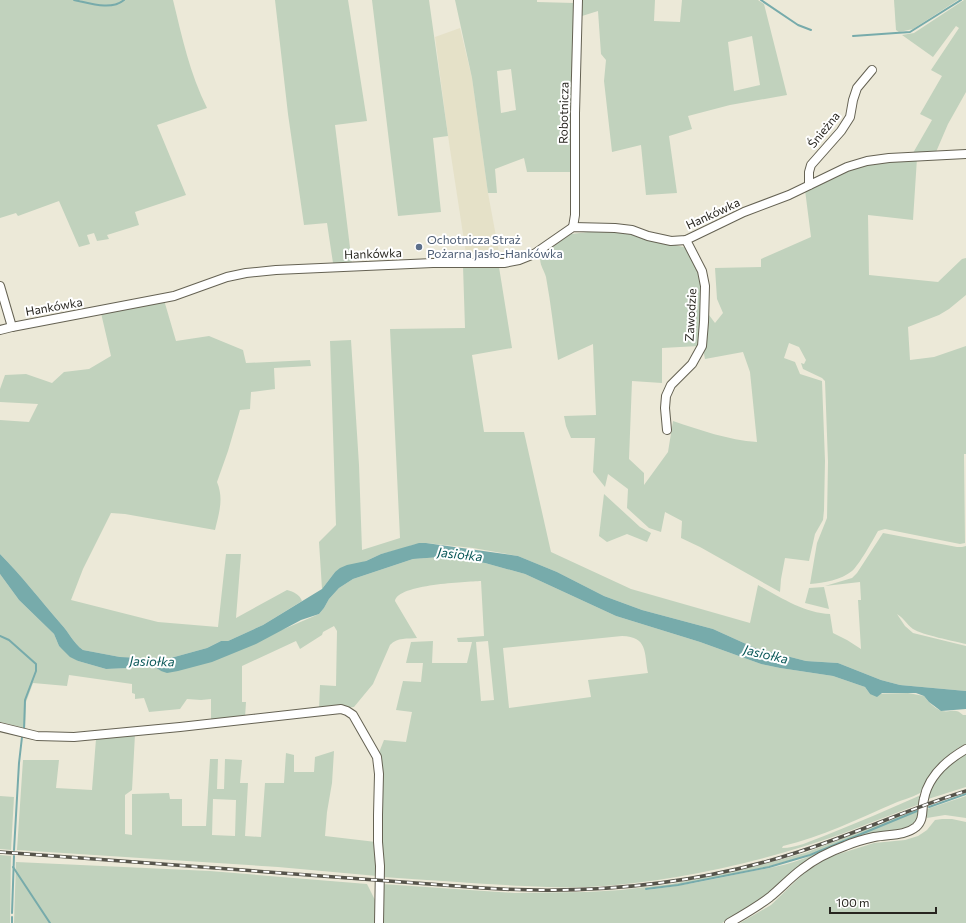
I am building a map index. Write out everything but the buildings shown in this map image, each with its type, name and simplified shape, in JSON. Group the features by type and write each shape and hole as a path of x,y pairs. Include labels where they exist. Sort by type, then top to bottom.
{"street":[{"name":"Robotnicza","path":"573,227 575,215 575,113 578,0"},
{"name":"Śnieżna","path":"809,185 809,172 811,165 841,132 850,117 853,100 858,88 872,70"},
{"name":"Hankówka","path":"0,330 174,296 227,277 246,273 276,270 434,263 504,263 519,260 534,254 573,227 615,228 632,230 648,236 670,241 686,240 744,212 789,195 847,167 867,161 889,158 966,154"},
{"name":"Zawodzie","path":"667,430 665,408 666,396 671,386 692,364 702,346 705,286 702,272 686,240"},
{"path":"0,286 12,327"},
{"path":"0,727 30,735 74,737 341,709 350,712 377,757 379,774 379,923"},
{"path":"729,923 753,910 802,869 818,858 845,846 874,837 904,832 914,828 920,823 924,798 935,776 948,762 966,749"}],"shaded area":[{"path":"460,28 472,78 488,193 500,258 467,260 435,37"}],"green space":[{"path":"0,0 173,0 191,69 207,108 157,125 186,195 135,212 139,225 107,235 109,239 97,241 94,233 87,235 90,244 79,247 59,201 18,216 16,213 0,218"},
{"path":"275,0 348,0 367,121 335,125 352,264 333,263 327,223 304,225 288,114"},
{"path":"372,0 429,0 448,136 433,138 441,212 398,216"},
{"path":"455,0 537,0 537,2 574,3 572,172 527,172 524,158 495,169 497,193 488,193 472,78","holes":["511,69 516,110 501,113 497,71"]},
{"path":"581,0 655,0 654,21 680,22 682,0 758,0 764,4 787,95 730,105 688,116 692,129 669,136 677,193 646,195 641,145 612,152 604,81 606,60 601,54 598,11 582,16","holes":["752,36 760,85 734,91 728,42"]},
{"path":"894,0 958,0 913,29 899,32 896,30"},
{"path":"966,0 966,92 948,124 936,152 913,153 932,120 920,114 942,76 931,70 959,28 956,26 933,57 902,35 914,33"},
{"path":"917,158 913,220 868,215 869,275 938,282 962,259 966,258 966,295 939,315 908,327 910,360 934,357 966,346 966,454 964,454 965,543 960,544 885,529 878,531 862,558 855,568 848,574 843,577 821,583 810,584 817,543 827,518 828,462 825,381 803,369 801,363 804,364 806,360 799,347 789,343 784,358 795,362 800,374 822,381 825,461 824,510 823,520 815,534 809,561 785,558 780,592 681,538 682,521 665,512 661,532 649,528 627,508 628,489 608,474 605,487 593,472 595,438 571,438 566,426 564,416 596,415 593,344 558,360 546,277 540,260 542,254 571,234 597,231 620,231 687,248 699,271 703,286 699,346 662,348 662,383 632,381 629,459 644,473 644,485 668,452 673,421 725,437 757,442 750,372 743,352 705,359 703,349 706,311 715,323 723,313 717,299 715,268 761,267 761,259 811,237 805,190 846,170 866,164"},
{"path":"463,266 499,267 512,348 472,355 484,432 524,432 551,552 631,589 750,623 758,585 802,608 830,614 833,633 861,649 858,600 861,600 860,582 825,586 852,578 857,573 883,533 957,547 966,546 966,644 931,636 917,631 897,614 905,626 913,633 966,646 966,691 900,685 881,680 838,663 806,661 755,648 713,629 642,610 604,596 557,572 518,556 473,548 426,543 412,545 381,554 335,572 322,589 319,542 336,525 330,341 351,340 359,465 362,550 400,538 390,329 465,328"},
{"path":"164,300 176,341 209,336 243,350 246,363 310,360 311,366 274,368 275,389 251,392 250,409 240,410 217,482 220,500 215,530 125,514 111,513 83,569 71,600 158,622 218,627 226,554 241,554 236,618 287,590 296,594 302,601 263,625 228,641 221,641 207,648 167,659 120,657 83,650 0,554 0,420 29,422 38,404 0,402 0,389 5,375 26,374 52,383 64,372 89,369 111,356 101,313"},
{"path":"604,494 640,527 651,533 647,542 627,534 607,542 599,536"},
{"path":"441,557 485,563 525,574 616,616 700,642 761,664 833,676 865,687 870,694 908,693 924,696 939,710 958,711 963,715 966,715 966,744 951,753 928,785 920,793 839,827 811,838 783,846 782,848 798,846 809,842 921,795 920,804 844,833 750,862 686,875 653,881 621,884 588,887 556,887 383,877 378,755 384,740 406,742 412,712 396,710 403,681 421,682 423,663 406,663 411,642 433,641 432,663 467,663 472,642 458,642 457,638 484,636 481,581 448,583 420,587 399,595 395,601 417,638 399,640 390,645 373,684 354,707 319,710 320,685 336,686 337,631 334,626 300,649 296,641 242,666 242,702 246,702 245,718 211,722 211,699 187,699 180,709 149,712 144,698 135,699 135,694 132,693 132,684 69,675 67,686 33,683 26,702 25,728 0,722 0,574 19,600 54,634 59,646 78,661 106,669 130,668 150,664 161,671 284,629 319,614 329,599 339,588 353,579 413,559","holes":["622,636 636,639 641,643 645,652 648,673 588,680 591,697 509,708 503,648","488,641 494,700 481,701 476,642"]},
{"path":"824,587 829,609 805,603 809,588"},
{"path":"135,734 132,790 125,795 125,834 132,835 132,794 169,793 170,799 182,799 182,826 206,826 210,759 218,759 217,789 224,789 225,759 242,760 240,783 248,783 245,836 261,837 265,783 284,783 286,753 294,755 294,772 314,772 315,757 334,751 332,783 325,836 376,842 377,876 278,867 17,850 23,760 59,760 56,788 92,790 96,739","holes":["213,799 236,800 235,836 212,835"]},
{"path":"966,753 966,787 928,799 933,784 942,772"},
{"path":"0,796 14,797 11,850 0,849"},
{"path":"966,796 966,818 945,815 927,818 927,809"},
{"path":"921,808 921,810 917,820 911,827 876,833 783,881 759,901 722,923 381,923 382,884 514,893 587,892 672,884 756,866 805,853","holes":["921,810 793,862 695,883 646,889 689,883 770,866 808,855"]},
{"path":"952,819 966,822 966,923 740,923 771,905 804,873 829,857 874,843 905,840 918,836 927,830 935,820"},
{"path":"0,855 11,856 10,923 0,923"},
{"path":"16,862 210,871 367,884 376,902 376,923 14,923"}],"water":[{"name":"Jasiołka","path":"419,543 518,556 557,572 604,596 642,610 713,629 755,648 806,661 838,663 881,680 900,685 966,691 966,709 941,711 924,696 916,693 882,693 877,697 870,694 865,687 833,676 761,664 700,642 616,616 525,574 485,563 441,557 413,559 353,579 339,588 329,599 319,614 301,620 256,644 212,662 167,673 150,664 130,668 106,669 78,661 70,657 59,646 54,634 19,600 0,574 0,554 64,627 76,644 83,650 120,657 167,659 207,648 221,641 228,641 263,625 322,589 340,568"}],"waterway":[{"path":"74,0 106,6 113,5 124,0"},
{"path":"761,0 798,25 811,30"},
{"path":"853,36 910,32 961,0"},
{"path":"0,636 9,640 36,664 36,671 25,700 24,730"},
{"path":"14,850 22,737"},
{"path":"929,807 966,794"},
{"path":"646,889 678,885 769,867 810,855 917,811"},
{"path":"12,913 14,856"},
{"path":"13,867 50,923"},
{"path":"12,917 12,923"}],"railway":[{"path":"0,852 483,888 522,890 601,888 680,880 757,864 817,846 966,791"}],"place":[{"name":"Ochotnicza Straż Pożarna Jasło-Hankówka","path":"419,247"}]}
